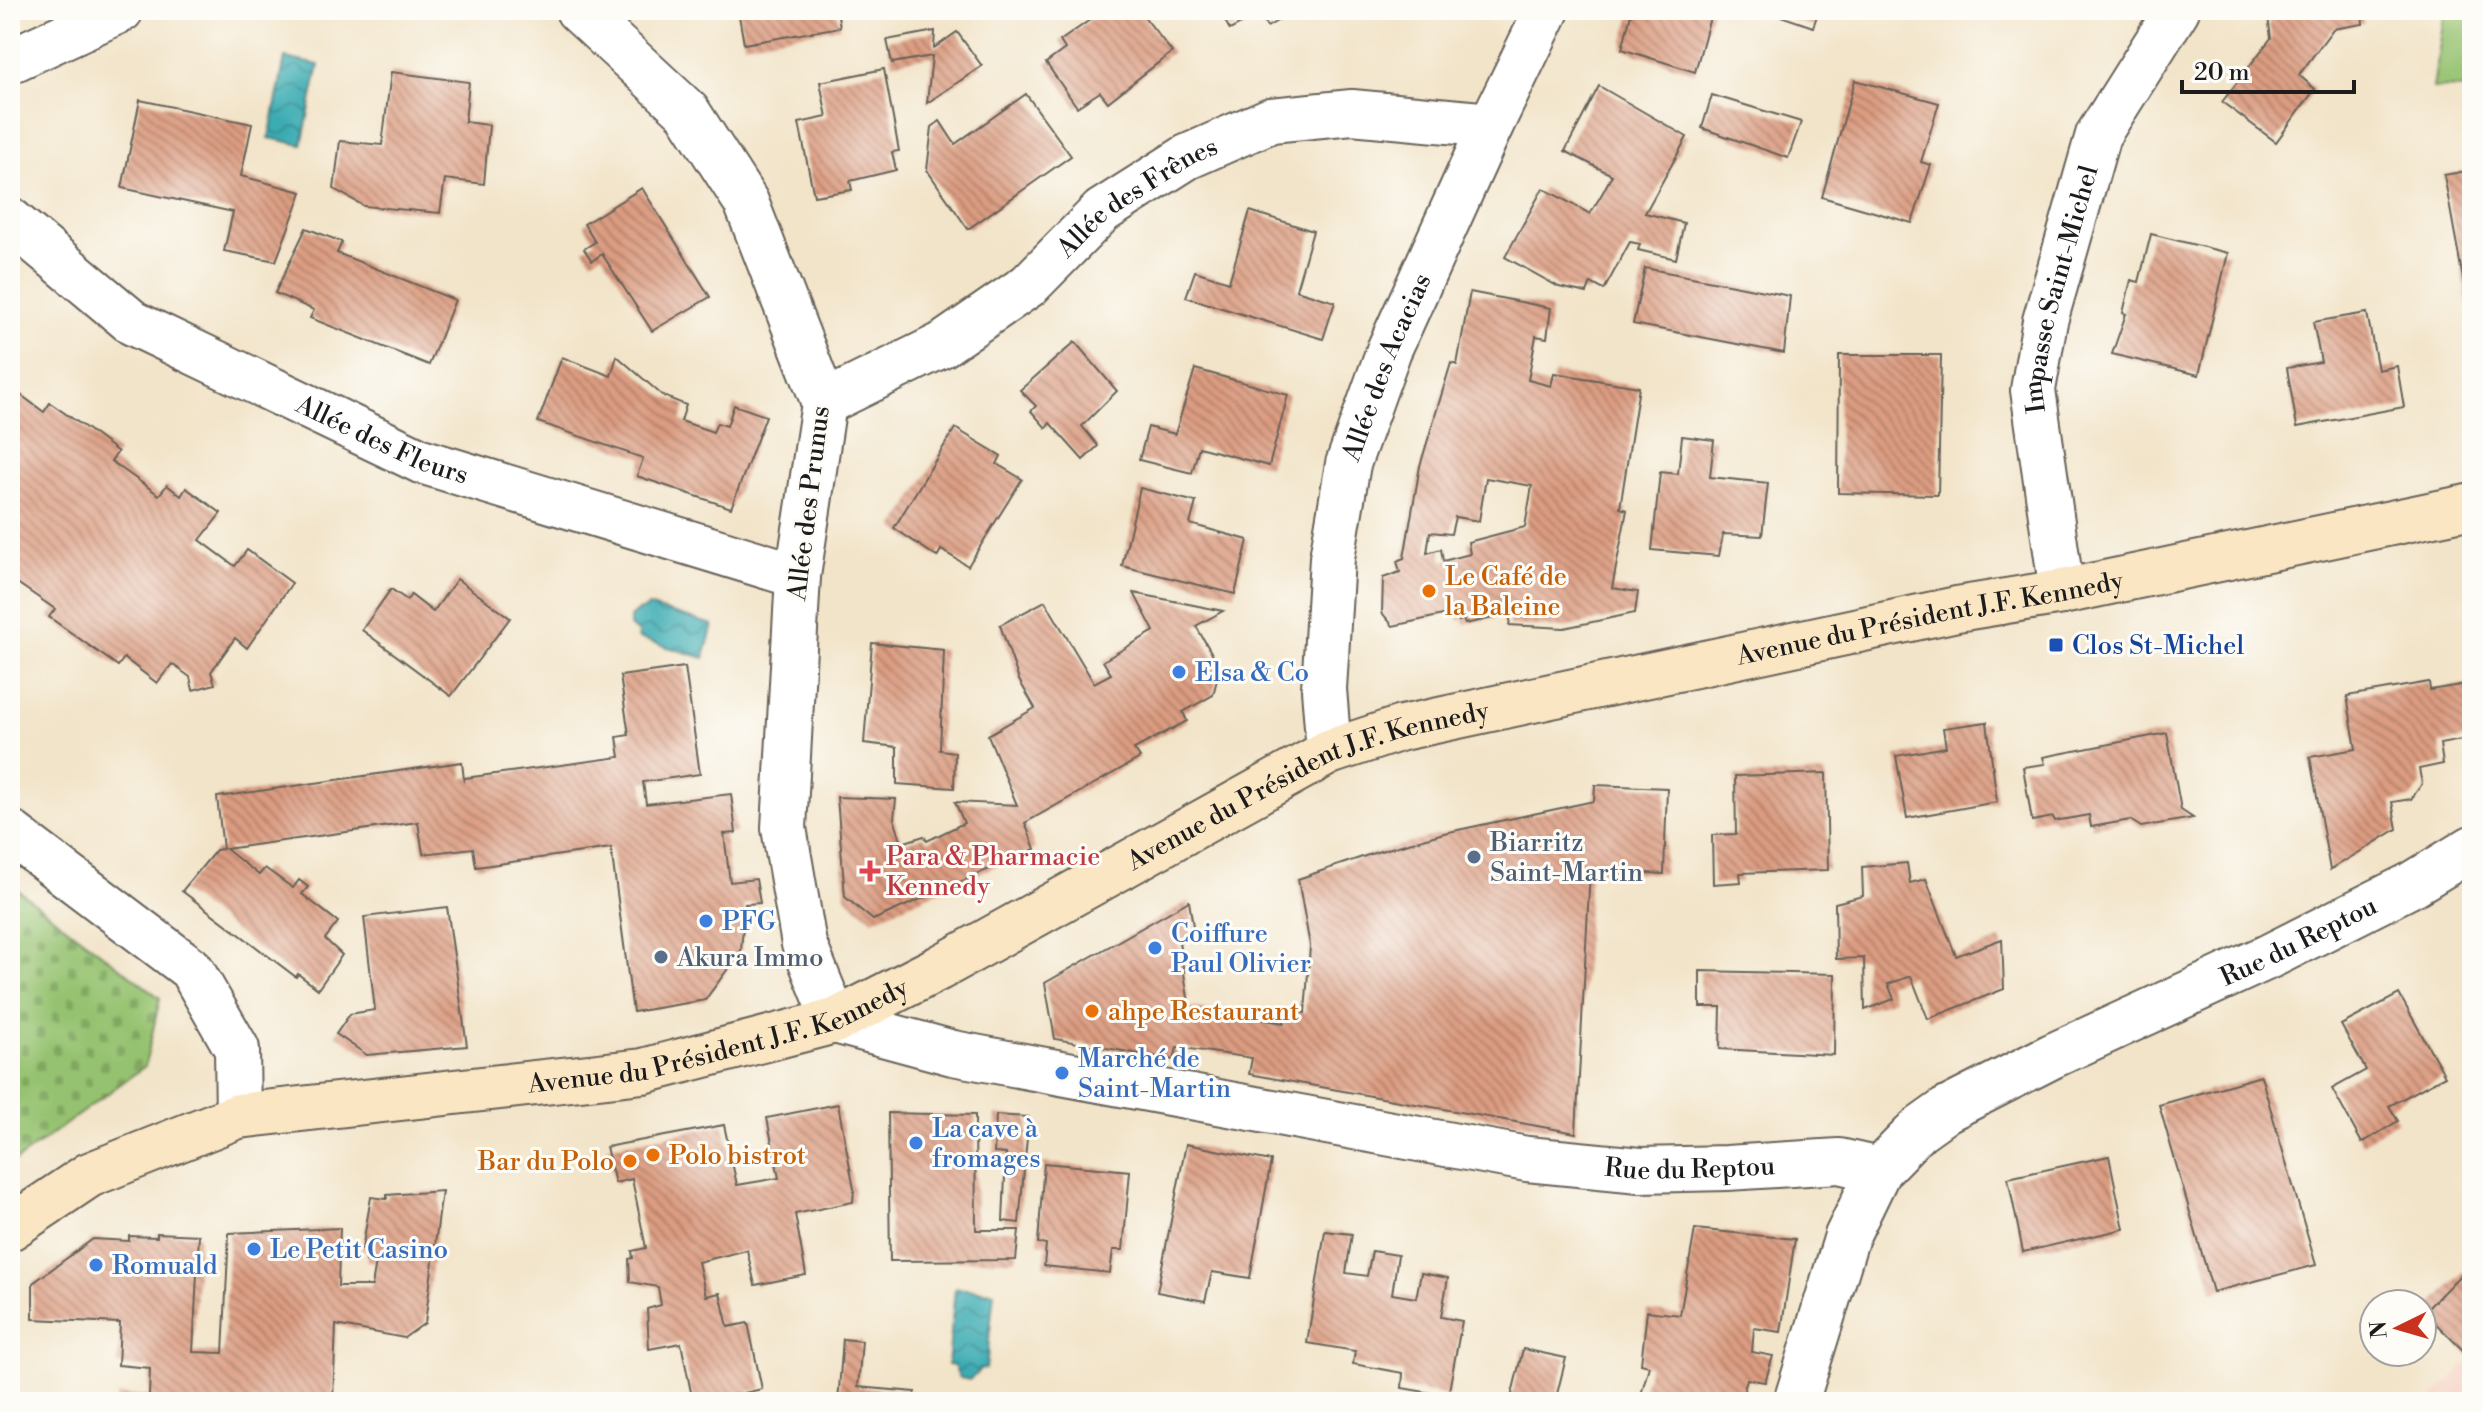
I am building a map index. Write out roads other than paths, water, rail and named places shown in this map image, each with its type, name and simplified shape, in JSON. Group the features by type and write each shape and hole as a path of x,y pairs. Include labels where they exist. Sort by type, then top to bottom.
{"street":[{"path":"10,61 121,10"},
{"name":"Allée des Prunus","path":"578,10 688,112 746,202 824,403 798,576 784,828 804,944 835,1021"},
{"name":"Allée des Acacias","path":"1329,752 1324,689 1331,573 1348,464 1389,350 1547,10"},
{"name":"Impasse Saint-Michel","path":"2062,592 2033,390 2045,321 2098,135 2177,10"},
{"name":"Allée des Frênes","path":"824,403 955,336 1029,285 1102,211 1187,157 1271,120 1352,112 1491,125"},
{"name":"Allée des Fleurs","path":"10,220 133,323 421,461 798,576"},
{"name":"Avenue du Président J.F. Kennedy","path":"10,1228 89,1175 238,1116 643,1071 835,1021 939,968 1329,752 1402,728 1957,609 2062,592 2472,506"},
{"path":"10,832 191,969 237,1049 238,1116"},
{"name":"Rue du Reptou","path":"835,1021 953,1053 1527,1159 1640,1170 1839,1161 1879,1170 1918,1130 1946,1110 2052,1056 2270,956 2413,884 2472,848"},
{"path":"1796,1402 1847,1236 1879,1170"}],"water":[{"path":"285,58 319,65 302,145 269,138"},
{"path":"648,606 713,625 704,658 638,638 638,633 630,626 630,617"},
{"path":"955,1288 994,1292 986,1369 980,1368 969,1380 960,1378 954,1366 948,1365"}],"place":[{"name":"Le Café de la Baleine","path":"1429,591"},
{"name":"Clos St-Michel","path":"2056,645"},
{"name":"Elsa & Co","path":"1179,672"},
{"name":"Biarritz Saint-Martin","path":"1474,857"},
{"name":"Para & Pharmacie Kennedy","path":"870,871"},
{"name":"PFG","path":"706,921"},
{"name":"Coiffure Paul Olivier","path":"1155,948"},
{"name":"Akura Immo","path":"661,957"},
{"name":"ahpe Restaurant","path":"1092,1011"},
{"name":"Marché de Saint-Martin","path":"1062,1073"},
{"name":"La cave à fromages","path":"916,1143"},
{"name":"Polo bistrot","path":"653,1155"},
{"name":"Bar du Polo","path":"630,1161"},
{"name":"Le Petit Casino","path":"254,1249"},
{"name":"Romuald","path":"96,1265"}]}
